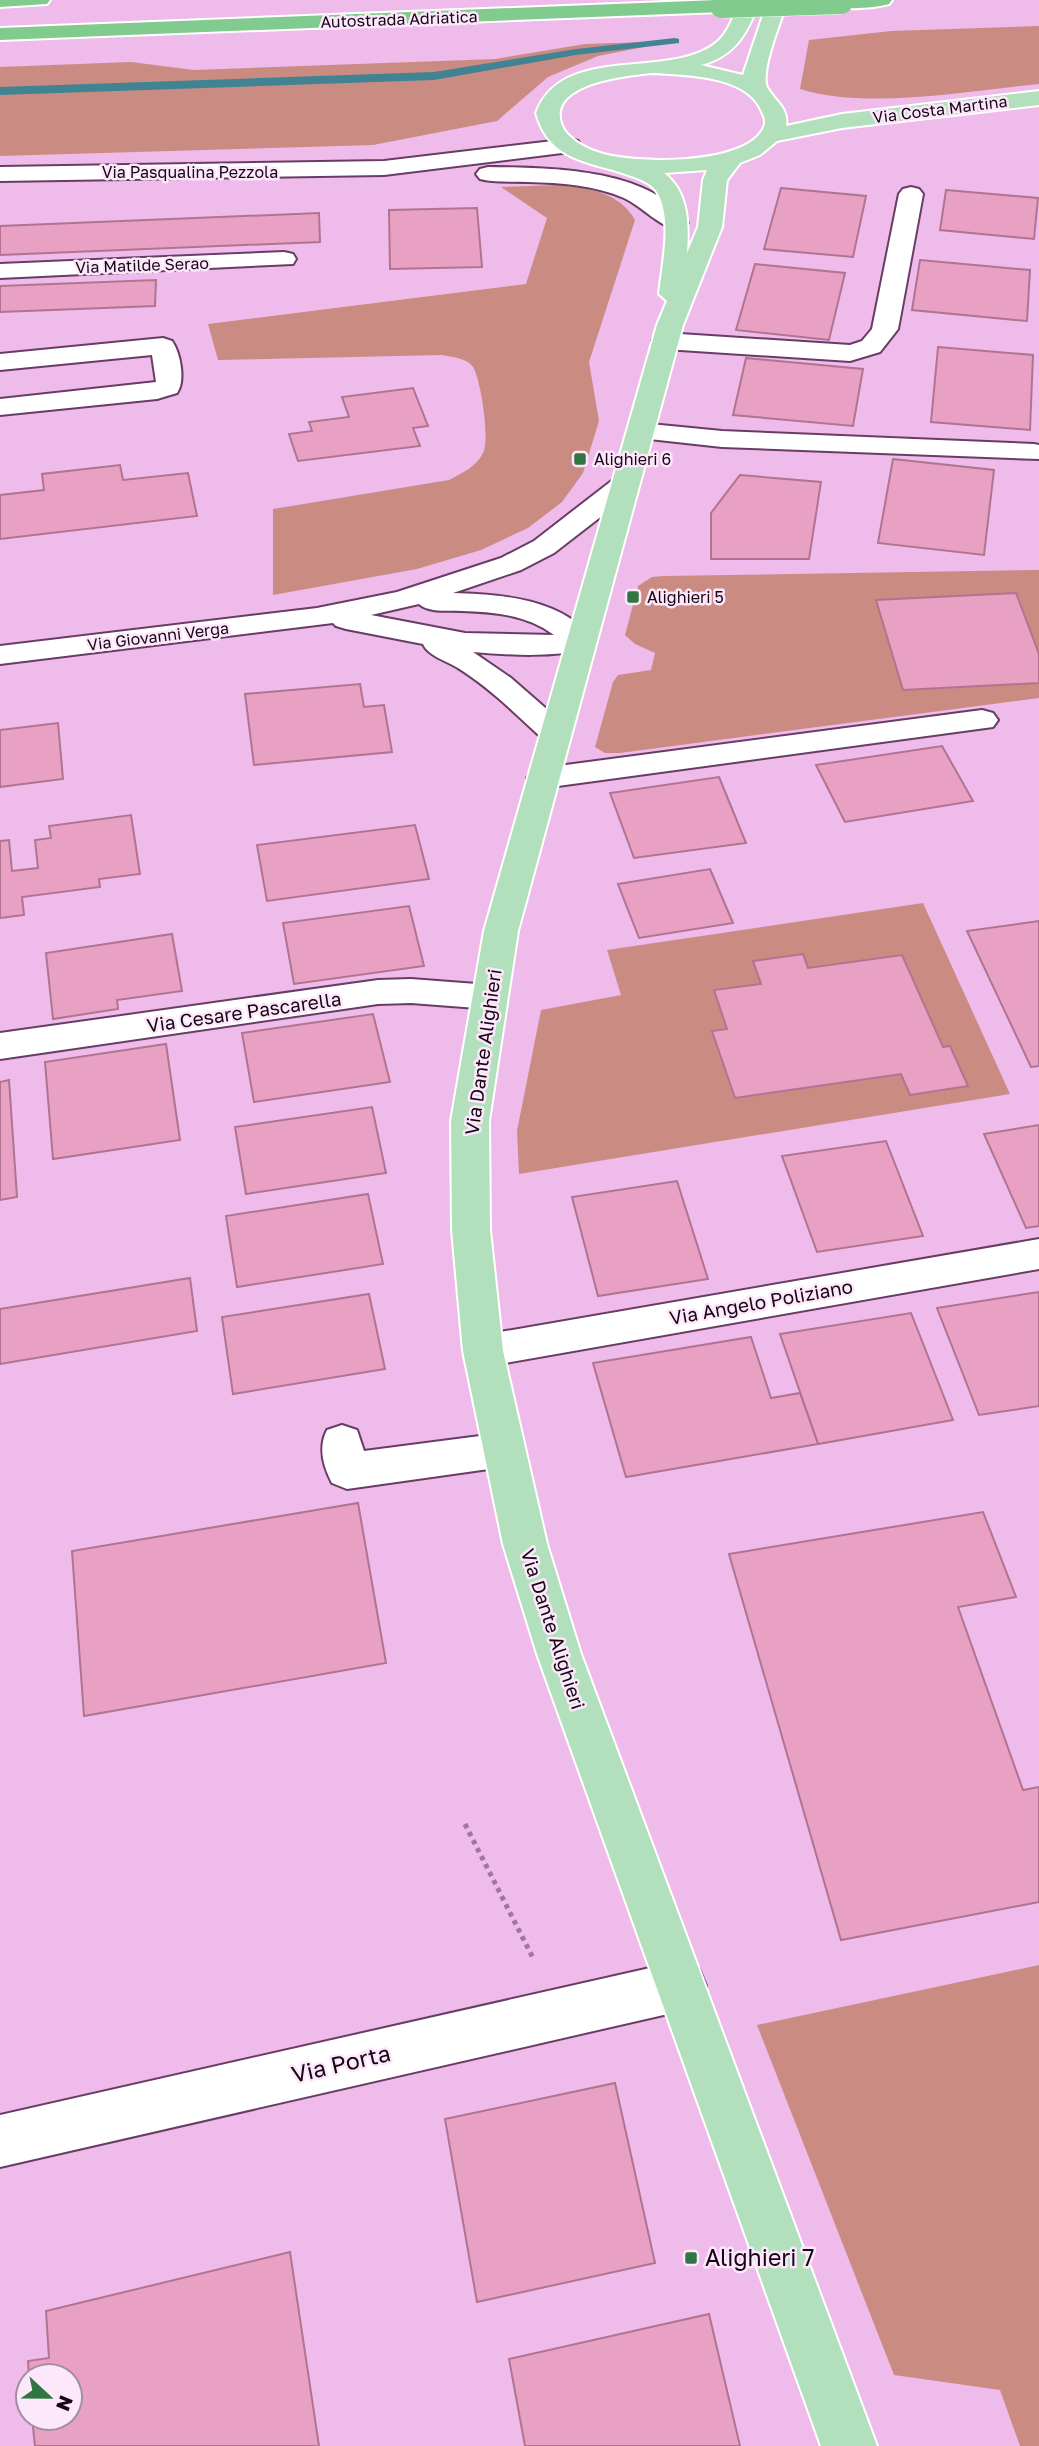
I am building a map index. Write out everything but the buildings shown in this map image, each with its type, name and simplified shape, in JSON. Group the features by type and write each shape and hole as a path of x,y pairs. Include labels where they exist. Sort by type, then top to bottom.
{"highway":[{"path":"0,1 40,0"},
{"name":"Autostrada Adriatica","path":"0,34 882,0"}],"main road":[{"path":"750,0 739,33 715,54 699,60 620,69 592,76 569,86 554,99 548,113 552,130 570,146 592,157 620,164 679,168 730,160 754,149 770,136 777,122 754,74 778,0"},
{"name":"Via Costa Martina","path":"652,66 711,72 737,80 793,113 842,121"},
{"name":"Via Costa Martina","path":"770,136 842,121 1039,98"},
{"name":"Via Dante Alighieri","path":"730,160 719,170 715,180 710,227 667,333 501,931 470,1121 471,1230 483,1351 503,1450 525,1544 559,1654 849,2446"},
{"name":"Via Dante Alighieri","path":"620,164 649,175 664,185 670,193 676,223 667,333"}],"street":[{"name":"Via Pasqualina Pezzola","path":"381,168 510,136 529,128 548,113"},
{"name":"Via Pasqualina Pezzola","path":"0,174 251,173 381,168 570,146"},
{"name":"Via Pasqualina Pezzola","path":"381,168 444,173 578,177 627,189 654,204 676,223"},
{"path":"667,333 850,353 866,351 877,345 885,330 911,194"},
{"name":"Via Matilde Serao","path":"0,271 284,259"},
{"path":"0,362 163,346 169,383 168,387 157,391 0,407"},
{"path":"640,431 722,439 1034,452"},
{"name":"Via Giovanni Verga","path":"0,655 317,617 403,600 501,567 544,547 624,485"},
{"name":"Via Giovanni Verga","path":"403,600 492,604 533,612 556,622 580,642"},
{"name":"Via Giovanni Verga","path":"317,617 373,623 410,633 494,644 540,646 580,642"},
{"name":"Via Giovanni Verga","path":"410,633 480,668 506,686 555,733"},
{"path":"542,778 982,720"},
{"name":"Via Cesare Pascarella","path":"0,1046 378,992 411,991 490,997"},
{"name":"Via Angelo Poliziano","path":"483,1351 1039,1254"},
{"path":"342,1442 347,1471 503,1450"},
{"name":"Via Porta","path":"0,2141 681,1986"}],"path":[{"path":"465,1824 560,2014"}],"shaded area":[{"path":"1039,26 1039,84 887,98 827,95 800,89 809,40 891,31"},
{"path":"675,41 598,56 548,77 497,121 373,145 0,156 0,67 131,62 194,70 495,59 585,44"},
{"path":"556,185 590,190 611,197 628,210 635,220 589,362 599,421 583,473 562,502 528,528 481,550 417,569 273,595 273,509 449,480 464,472 480,458 485,446 484,410 479,384 470,364 459,358 442,355 218,360 208,324 526,284 547,218 501,187"},
{"path":"1039,570 1039,654 1016,593 876,600 904,690 1039,683 1039,698 620,753 605,753 595,747 613,682 618,675 651,670 655,653 635,644 625,635 638,586 652,577"},
{"path":"923,903 1010,1094 519,1174 517,1131 541,1010 621,995 607,950","holes":["803,955 808,968 902,955 943,1047 950,1046 968,1086 910,1095 901,1074 735,1098 712,1031 727,1029 714,991 761,984 753,961"]},
{"path":"1039,1965 1039,2446 1020,2446 1000,2390 894,2375 757,2025"}],"waterway":[{"path":"0,91 434,76 576,52 675,41"}],"place":[{"name":"Alighieri 6","path":"580,459"},
{"name":"Alighieri 5","path":"633,597"},
{"name":"Alighieri 7","path":"691,2258"}]}
